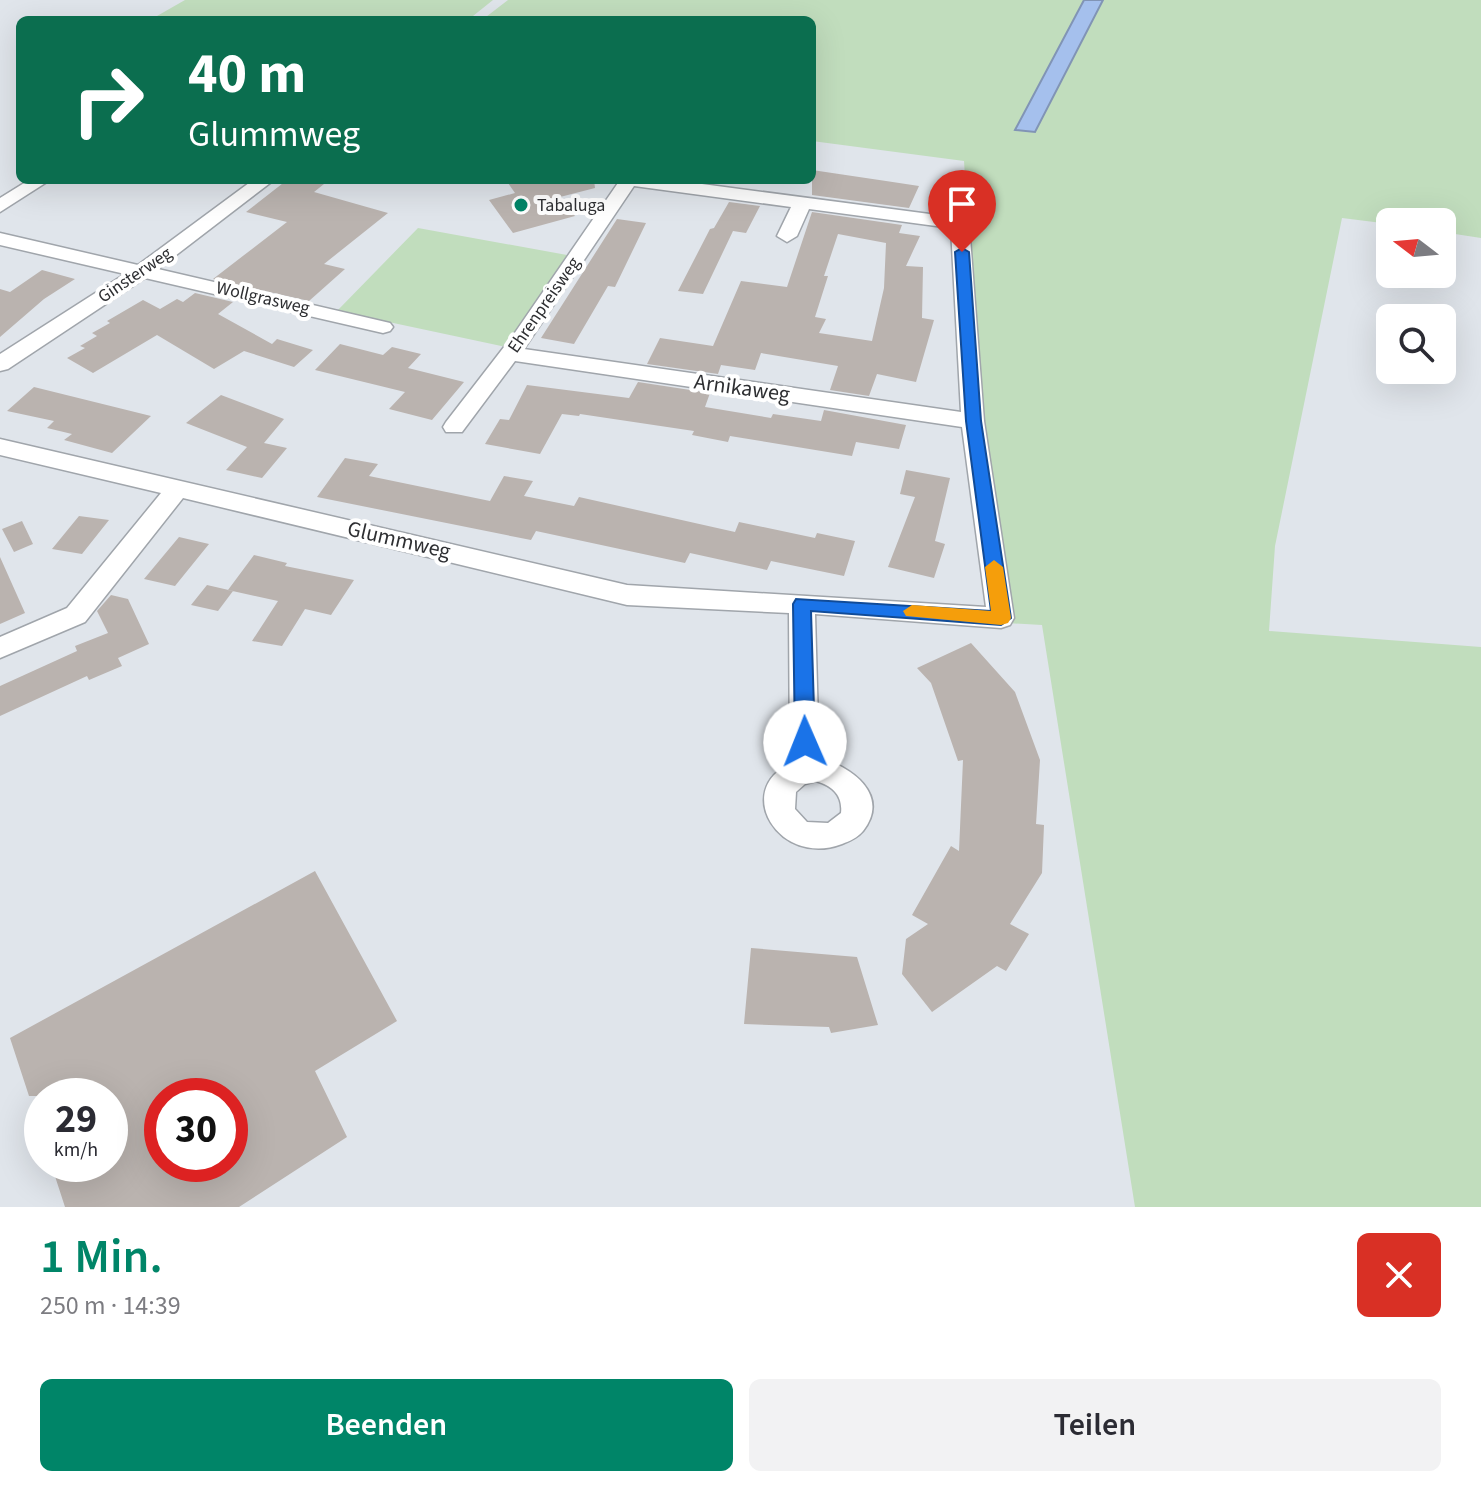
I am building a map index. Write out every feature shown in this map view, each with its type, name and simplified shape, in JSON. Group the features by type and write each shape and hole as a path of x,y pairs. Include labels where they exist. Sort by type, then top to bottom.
{"street":[{"path":"0,206 35,184"},
{"name":"Ginsterweg","path":"0,364 144,270 260,184"},
{"name":"Ehrenpreisweg","path":"454,427 511,354 628,184"},
{"path":"660,184 960,224 973,421"},
{"path":"787,236 802,204"},
{"name":"Wollgrasweg","path":"0,239 383,327"},
{"name":"Arnikaweg","path":"511,354 973,421"},
{"name":"Glummweg","path":"0,447 627,595 1001,618 973,421"},
{"path":"0,648 76,615 178,489"},
{"path":"802,604 805,770"}],"green space":[{"path":"185,0 493,0 473,16 157,16"},
{"path":"508,0 1084,0 1015,130 1034,132 1103,0 1481,0 1481,238 1456,234 1456,208 1376,208 1376,222 1342,218 1275,546 1269,631 1481,647 1481,1207 1135,1207 1042,625 1007,623 980,420 964,161 816,142 816,16 487,16"},
{"path":"418,228 567,255 506,347 337,311"}],"water":[{"path":"1084,0 1103,0 1035,132 1015,130"}],"building":[{"path":"816,171 919,186 909,208 812,195"},
{"path":"282,184 324,184 314,192 388,213 324,264 345,269 309,301 213,279 287,222 246,212"},
{"path":"509,184 594,184 595,188 560,197 575,216 513,233 489,200 515,193"},
{"path":"729,202 760,206 746,233 733,231 703,294 678,291 710,229 714,228"},
{"path":"812,212 902,225 899,233 920,236 906,266 923,267 922,318 934,320 916,382 877,374 869,396 830,390 838,366 761,353 755,370 721,365 718,374 647,364 660,338 713,346 741,281 787,287","holes":["838,234 886,243 884,288 872,341 819,333 826,319 815,317"]},
{"path":"617,219 646,223 615,287 608,286 574,344 541,338"},
{"path":"42,270 75,279 44,299 0,337 0,289 10,292"},
{"path":"195,293 233,302 218,314 272,344 277,339 313,350 294,367 244,351 214,369 157,335 93,373 67,358 85,348 80,346 97,336 92,333 110,323 107,321 143,300 160,309 177,299 183,302"},
{"path":"340,344 383,355 392,347 421,354 408,368 464,382 432,420 389,409 405,392 315,370"},
{"path":"638,382 710,393 705,407 771,418 773,414 821,421 824,410 906,425 899,449 856,442 852,456 730,436 728,442 692,435 694,431 580,414 562,414 540,454 485,444 500,419 509,420 527,385 629,398"},
{"path":"34,387 151,416 112,453 64,440 72,434 47,428 54,421 7,411"},
{"path":"221,395 284,419 264,443 287,448 262,478 226,470 247,447 186,423"},
{"path":"345,458 378,464 369,476 490,501 504,476 533,481 524,496 574,506 579,497 735,532 739,522 815,538 817,533 855,541 844,576 771,561 767,570 690,553 685,563 536,531 531,540 317,497"},
{"path":"906,470 950,478 935,541 945,544 934,578 888,567 915,497 900,494"},
{"path":"79,516 109,520 82,554 52,549"},
{"path":"22,521 33,544 14,552 2,529"},
{"path":"179,537 209,544 175,586 144,579"},
{"path":"254,555 287,563 285,566 354,580 331,615 305,609 282,646 252,641 278,601 228,590"},
{"path":"0,557 25,613 0,624"},
{"path":"207,585 233,591 218,611 191,605"},
{"path":"111,595 128,599 149,644 118,658 122,666 89,680 87,676 0,716 0,686 77,651 75,646 108,633 97,611"},
{"path":"971,643 1015,692 1040,760 1036,824 1044,825 1042,873 1010,924 1029,934 1006,971 997,966 932,1012 902,974 906,939 928,924 912,915 951,846 959,851 963,760 958,761 931,683 917,668"},
{"path":"315,871 397,1021 315,1071 347,1137 239,1207 65,1207 57,1182 128,1182 128,1078 24,1078 24,1081 10,1038"},
{"path":"751,948 857,957 878,1025 831,1033 829,1027 744,1024"}],"slow traffic":[{"path":"912,611 1001,618 994,567"}],"place":[{"name":"Tabaluga","path":"521,205"}],"route":[{"path":"805,742 802,604 1001,618 973,421 962,252"}]}
